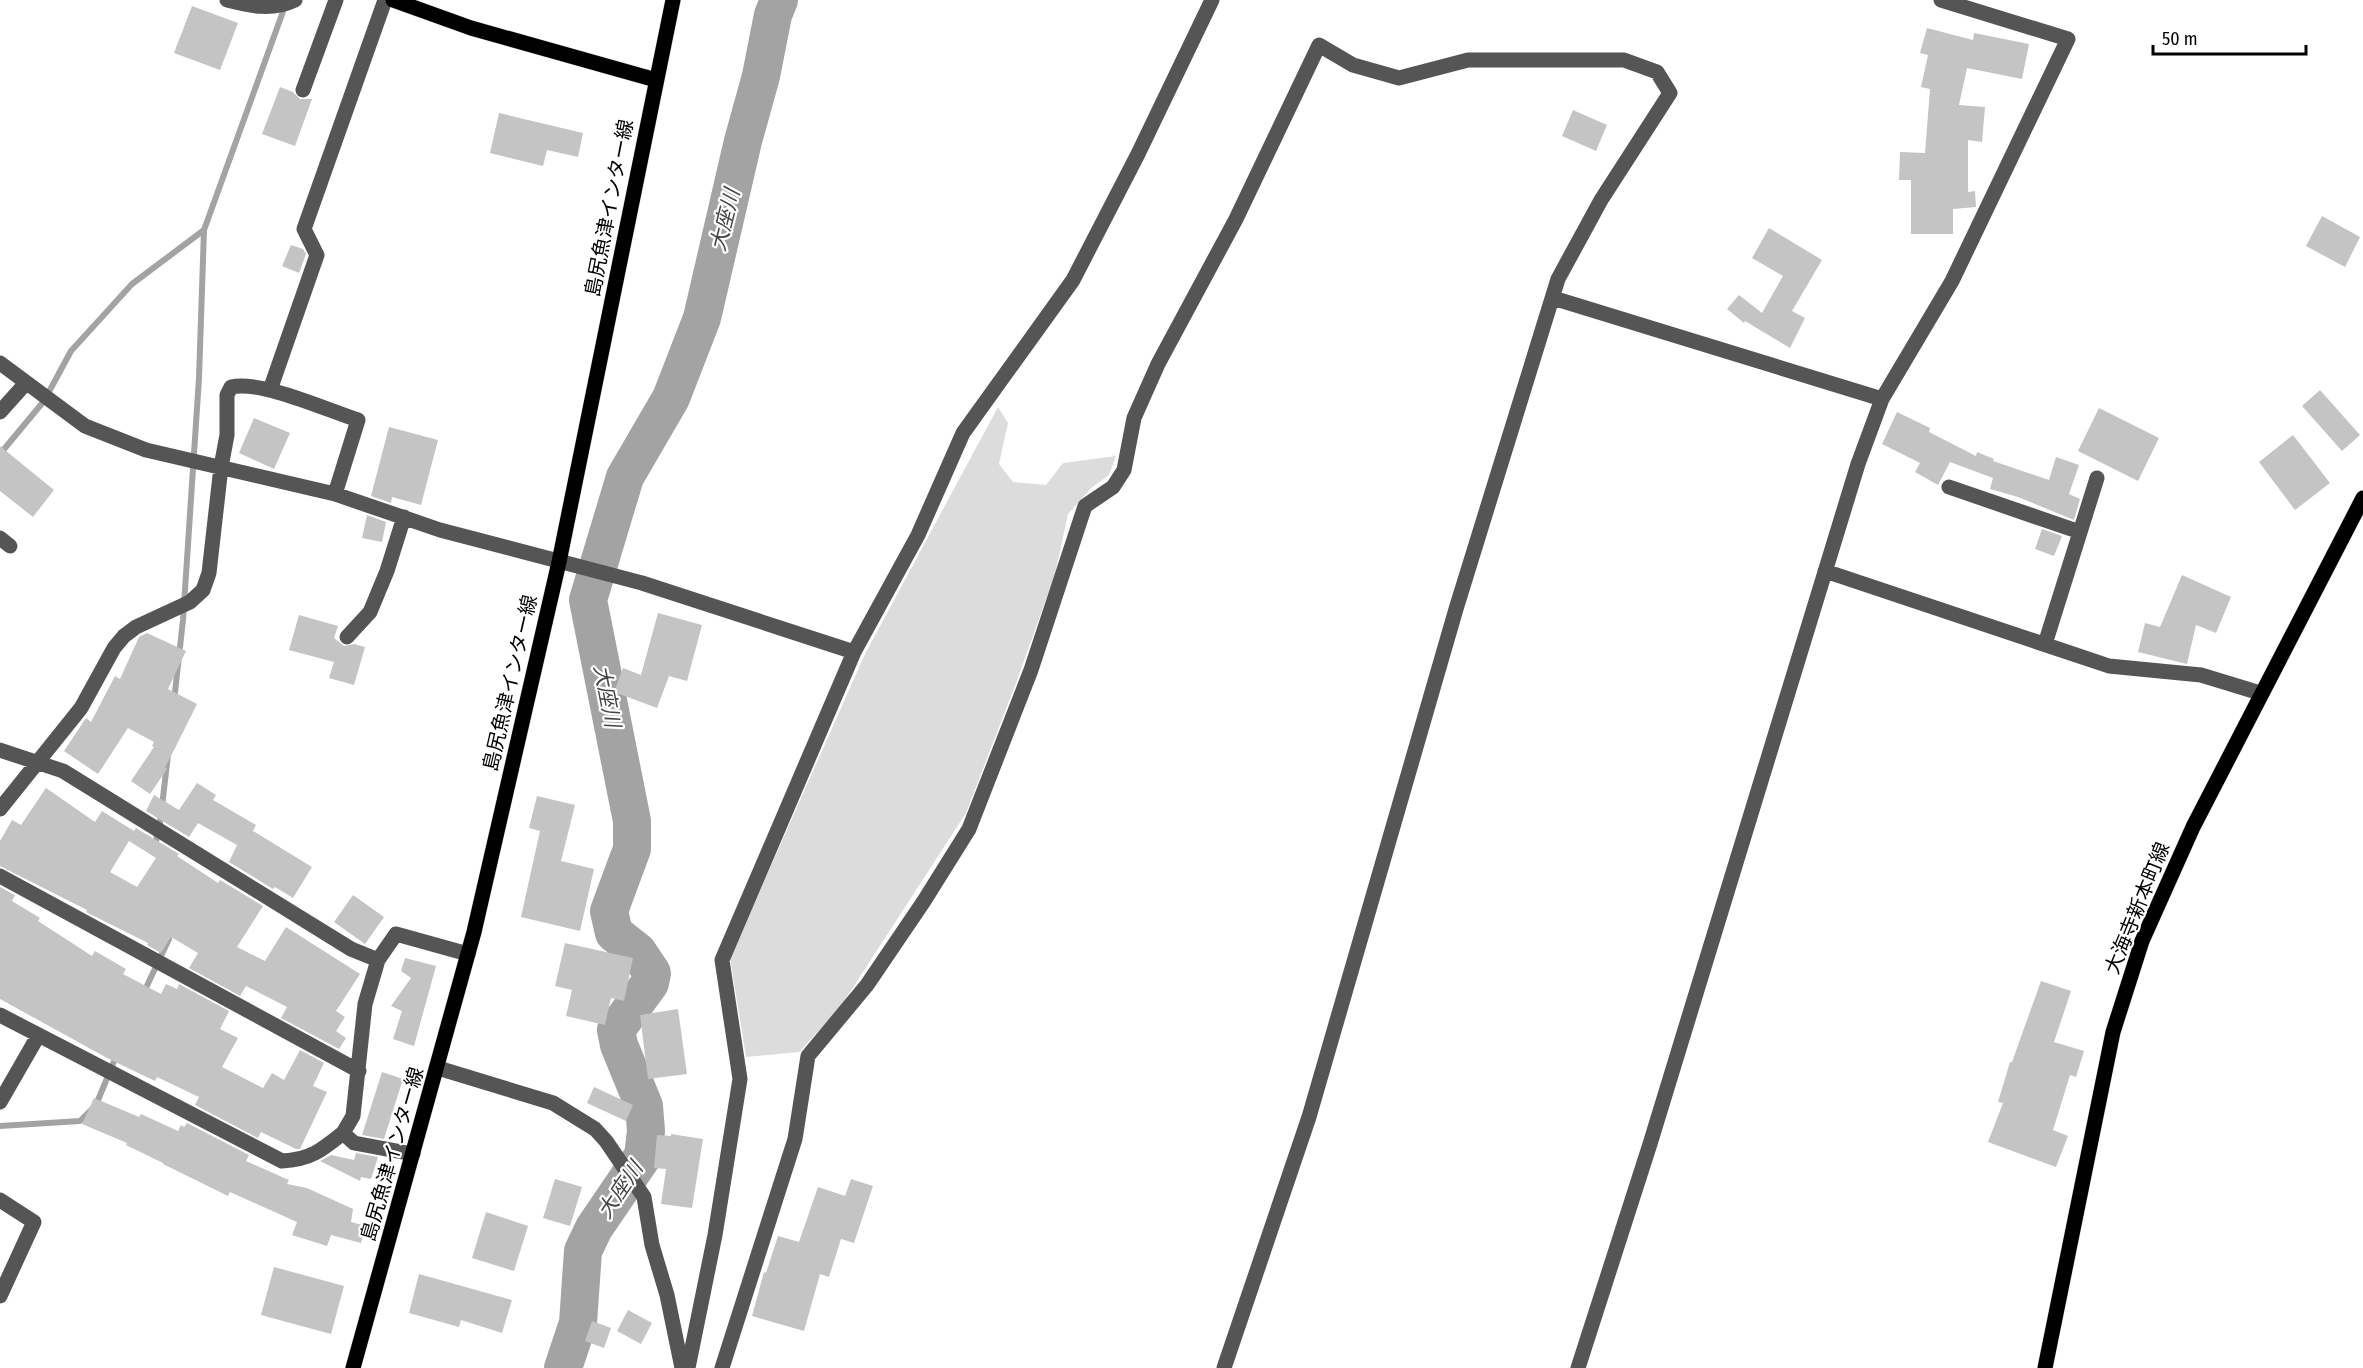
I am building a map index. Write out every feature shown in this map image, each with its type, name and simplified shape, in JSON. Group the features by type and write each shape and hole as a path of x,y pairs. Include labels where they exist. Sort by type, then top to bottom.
{"main road":[{"path":"393,0 471,28 656,80"},
{"name":"島尻魚津インター線","path":"353,1368 468,954 559,562 673,0"},
{"name":"大海寺新本町線","path":"2045,1368 2113,1032 2142,941 2193,827 2260,693 2363,498"}],"street":[{"path":"227,0 253,7 282,6 295,0"},
{"path":"303,90 336,0"},
{"path":"270,390 318,255 304,230 385,0"},
{"path":"688,1368 715,1235 740,1079 722,960 854,652 918,535 963,433 1073,280 1138,154 1212,0"},
{"path":"1578,1368 1650,1144 1858,464 1882,399 1952,281 2068,39 1941,0"},
{"path":"722,1368 795,1139 808,1056 867,985 969,829 1030,670 1085,506 1113,487 1124,470 1134,418 1158,364 1236,219 1319,45 1353,65 1399,78 1468,60 1624,60 1658,72 1670,93 1601,200 1558,279 1533,352 1506,451 1456,609 1309,1117 1224,1368"},
{"path":"1553,298 1882,399"},
{"path":"0,363 85,426 146,450 335,494 440,530 642,583 854,652"},
{"path":"0,412 26,383"},
{"path":"0,809 81,708 114,648 124,636 136,627 190,602 203,590 209,573 221,467 227,435 227,395 231,387 242,384 270,390 358,420 335,494"},
{"path":"2045,644 2097,478"},
{"path":"1948,487 2080,532"},
{"path":"347,637 370,612 387,571 404,517"},
{"path":"1825,571 2109,666 2201,675 2260,693"},
{"path":"0,750 63,771 351,949 378,960"},
{"path":"0,876 359,1071"},
{"path":"0,1015 282,1161 299,1160 318,1153 343,1133 353,1116 365,1004 378,960 396,934 468,954"},
{"path":"0,1102 38,1036"},
{"path":"438,1068 553,1103 595,1129 606,1141 644,1197 652,1245 667,1295 682,1368"},
{"path":"343,1133 354,1143 413,1154"},
{"path":"0,1200 34,1222 0,1296"}],"shaded area":[{"path":"998,407 1008,423 999,464 1013,482 1046,485 1063,463 1116,456 1109,475 1091,488 1068,514 1055,574 966,813 839,1009 799,1052 746,1057 730,958 865,654"}],"building":[{"path":"192,6 238,23 220,70 174,53"},
{"path":"1927,28 1973,40 1974,33 2029,44 2022,79 1967,68 1959,105 1985,107 1982,142 1968,140 1968,192 1975,191 1976,207 1953,209 1953,234 1911,234 1911,180 1899,180 1900,152 1925,153 1930,89 1921,87 1928,55 1920,53"},
{"path":"280,87 293,92 300,99 312,99 295,146 262,134"},
{"path":"1573,110 1607,125 1596,151 1562,136"},
{"path":"499,113 583,133 578,157 547,150 543,166 490,153"},
{"path":"2322,216 2360,237 2345,267 2306,246"},
{"path":"1769,228 1822,260 1792,311 1805,318 1790,348 1745,321 1744,323 1727,309 1739,295 1762,313 1783,276 1752,258"},
{"path":"291,245 303,249 306,254 299,273 282,266"},
{"path":"2320,390 2360,435 2342,451 2302,406"},
{"path":"2099,408 2159,438 2138,481 2078,451"},
{"path":"1897,412 1930,428 1929,432 1976,456 1977,452 1994,459 1993,461 2049,480 2056,457 2079,465 2069,494 2080,499 2074,520 2018,497 1990,489 1993,478 1950,462 1938,485 1915,472 1920,463 1882,444"},
{"path":"254,418 290,433 274,469 239,453"},
{"path":"389,427 438,440 421,505 392,497 391,503 371,496"},
{"path":"2293,435 2330,483 2295,510 2259,462"},
{"path":"0,446 54,490 33,517 0,491"},
{"path":"367,515 386,522 382,542 362,538"},
{"path":"2042,529 2062,536 2054,556 2035,549"},
{"path":"2182,575 2231,597 2216,633 2196,625 2187,664 2138,652 2145,623 2160,627"},
{"path":"658,613 702,625 687,681 669,676 657,708 614,692 623,668 641,675"},
{"path":"299,615 338,626 334,638 344,646 354,644 365,647 354,685 329,678 334,662 289,650"},
{"path":"147,633 186,651 168,689 197,704 165,768 167,769 150,794 131,781 154,747 152,746 154,742 128,728 98,774 64,751 86,718 91,722 115,676 120,679 139,637"},
{"path":"197,783 216,795 213,800 256,825 253,831 312,867 293,898 275,887 273,889 229,862 237,845 198,823 189,837 146,811 154,795 179,810"},
{"path":"46,788 95,822 102,811 134,831 136,828 179,854 177,856 218,883 220,880 263,906 237,947 265,961 286,927 360,974 336,1011 345,1017 336,1031 346,1038 339,1049 281,1018 287,1007 246,986 240,996 189,968 198,953 171,937 161,953 147,945 148,943 86,912 87,910 0,866 0,841 12,820 21,825","holes":["129,841 156,858 137,887 110,872"]},
{"path":"537,796 575,805 561,861 594,869 580,931 521,917 540,831 529,828"},
{"path":"0,887 15,895 12,901 40,918 38,921 92,956 95,951 126,969 123,974 161,994 166,984 177,989 179,984 229,1011 220,1029 238,1038 222,1067 263,1088 272,1073 284,1080 300,1050 324,1063 313,1086 327,1092 300,1149 261,1132 258,1138 195,1105 199,1097 157,1077 155,1081 109,1059 0,999"},
{"path":"353,895 384,917 365,944 334,922"},
{"path":"565,943 633,958 624,1001 611,998 605,1025 566,1016 572,990 555,986"},
{"path":"405,958 436,966 414,1046 393,1039 402,1011 391,1006 411,978 401,971"},
{"path":"2041,981 2071,991 2054,1042 2084,1051 2076,1077 2070,1075 2053,1130 2068,1136 2056,1167 1988,1142 2003,1103 1998,1102 2010,1062 2012,1062"},
{"path":"678,1009 687,1074 648,1079 640,1015"},
{"path":"382,1072 403,1079 384,1139 362,1135"},
{"path":"594,1087 633,1105 626,1121 587,1103"},
{"path":"94,1098 139,1117 141,1114 178,1131 181,1125 184,1127 187,1123 249,1155 246,1161 289,1180 287,1184 307,1188 353,1209 351,1222 366,1226 361,1243 331,1235 327,1246 292,1235 297,1222 230,1192 228,1196 126,1145 127,1143 82,1124"},
{"path":"671,1134 703,1139 692,1208 661,1204 666,1169 654,1168 657,1135 671,1136"},
{"path":"356,1153 378,1157 371,1179 361,1177 360,1181 320,1161 331,1155 354,1160"},
{"path":"555,1179 582,1187 570,1226 543,1218"},
{"path":"851,1179 873,1186 854,1243 841,1239 829,1277 820,1274 804,1331 752,1316 764,1272 766,1273 778,1236 799,1242 818,1187 845,1196"},
{"path":"486,1212 528,1226 514,1271 472,1258"},
{"path":"274,1267 344,1286 331,1334 261,1315"},
{"path":"419,1274 512,1300 502,1333 461,1320 459,1327 409,1313"},
{"path":"628,1310 652,1323 641,1344 617,1331"},
{"path":"592,1321 611,1328 604,1348 585,1341"}],"waterway":[{"name":"大座川","path":"563,1368 578,1323 583,1251 594,1228 643,1156 646,1131 644,1106 619,1045 616,1030 650,983 652,973 638,952 614,933 609,911 632,849 632,821 588,600 625,477 671,398 702,318 743,141 761,76 773,15 779,0"},
{"path":"174,701 183,620 199,378 204,230 285,6"},
{"path":"0,454 44,401 71,351 132,284 204,230"},
{"path":"155,846 168,755"},
{"path":"144,992 169,939"},
{"path":"0,1126 80,1121 96,1105 117,1054"}]}
